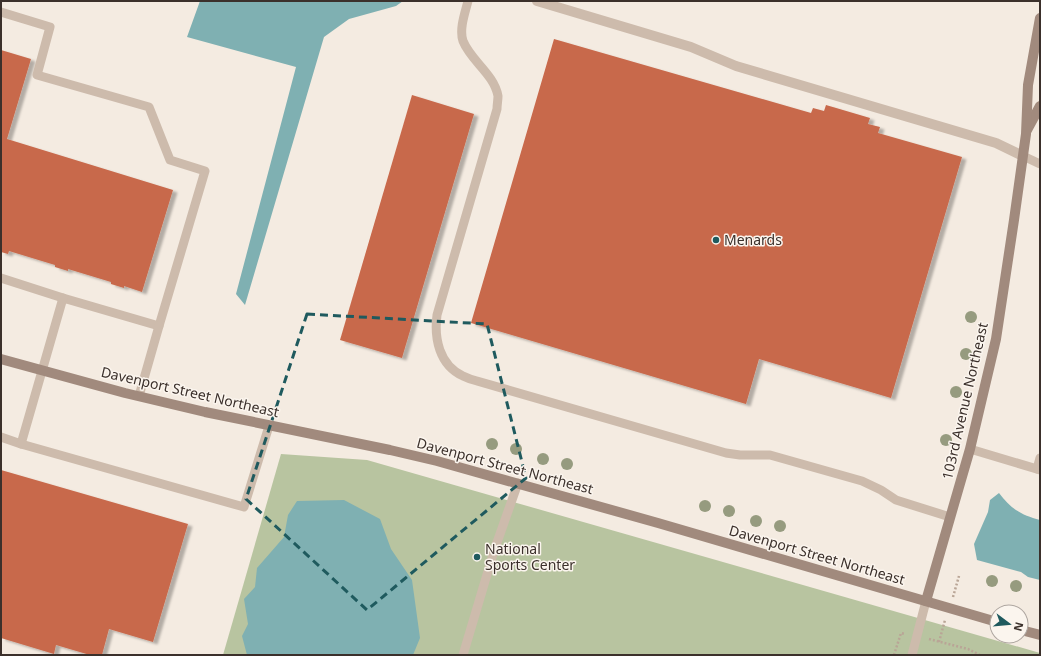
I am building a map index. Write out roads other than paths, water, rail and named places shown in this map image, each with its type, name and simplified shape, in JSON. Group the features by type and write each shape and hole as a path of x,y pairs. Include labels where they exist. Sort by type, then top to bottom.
{"street":[{"path":"538,1 692,47 736,66 996,143 1023,156"},
{"name":"103rd Avenue Northeast","path":"926,601 970,449 996,339 1026,134 1028,85 1040,18"},
{"name":"103rd Avenue Northeast","path":"1026,134 1040,106"},
{"name":"Davenport Street Northeast","path":"1,359 205,412 437,461 518,483 989,620"},
{"path":"1029,632 1040,635"}],"lane":[{"path":"468,1 462,28 463,40 469,51 488,75 498,96 497,109 437,315 435,328 439,351 452,369 462,376 477,381 726,453 740,455 770,455 862,481 881,490 896,500 950,517"},
{"path":"1,12 50,27 37,75 149,107 170,160 205,171 139,396"},
{"path":"1023,156 1040,164"},
{"path":"1,278 159,326"},
{"path":"21,444 63,298"},
{"path":"1,437 244,508 269,426"},
{"path":"970,449 1038,469 1040,458"},
{"path":"463,655 494,551 518,483"},
{"path":"912,655 926,601"}],"water":[{"path":"200,1 403,1 396,6 349,19 324,37 245,305 236,294 296,67 187,37"},
{"path":"999,493 1017,511 1040,520 1040,580 1028,577 1021,572 977,560 974,544 988,512 990,500"},
{"path":"344,500 380,519 391,549 412,580 420,638 413,655 247,655 242,636 248,624 244,599 255,587 257,568 284,537 288,515 297,501"}],"place":[{"name":"Menards","path":"716,240"},
{"name":"National Sports Center","path":"477,557"}]}
